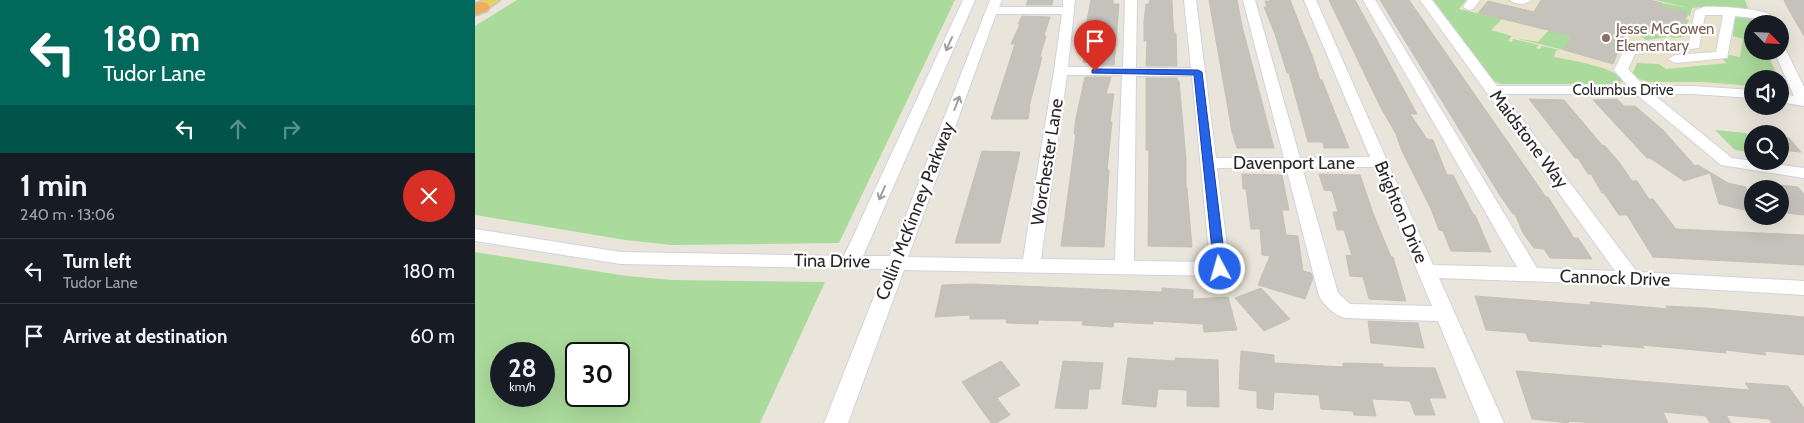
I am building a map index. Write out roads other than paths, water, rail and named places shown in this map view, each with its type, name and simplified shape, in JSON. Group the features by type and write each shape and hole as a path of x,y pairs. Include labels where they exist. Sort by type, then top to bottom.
{"street":[{"name":"Collin McKinney Parkway","path":"851,262 969,0"},
{"path":"1124,267 1131,0"},
{"path":"1190,0 1208,163"},
{"path":"1249,0 1329,296 1345,311 1445,314"},
{"name":"Brighton Drive","path":"1309,0 1492,423"},
{"path":"1369,0 1531,275"},
{"name":"Maidstone Way","path":"1426,0 1631,278"},
{"path":"1516,0 1525,0"},
{"path":"1757,0 1764,15"},
{"name":"Collin McKinney Parkway","path":"835,423 994,5"},
{"path":"994,5 1068,5"},
{"name":"Worchester Lane","path":"1031,265 1061,71 1068,5"},
{"path":"1746,15 1730,11 1706,10 1699,13 1695,45 1630,51 1621,70 1641,91 1727,162 1804,173"},
{"path":"1627,57 1647,61 1722,55 1730,11"},
{"path":"1785,60 1804,102"},
{"path":"1061,71 1198,72"},
{"name":"Columbus Drive","path":"1492,90 1692,90 1744,93"},
{"path":"1789,100 1804,102"},
{"name":"Davenport Lane","path":"1208,163 1380,162"},
{"name":"Tina Drive","path":"475,235 621,258 1220,269 1208,163"},
{"name":"Cannock Drive","path":"1427,272 1631,278 1804,288"}],"place":[{"name":"Jesse McGowen Elementary","path":"1606,38"}]}
